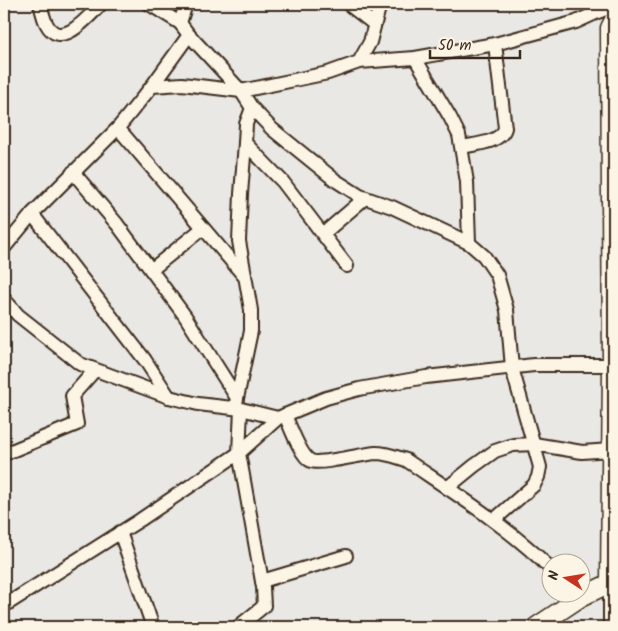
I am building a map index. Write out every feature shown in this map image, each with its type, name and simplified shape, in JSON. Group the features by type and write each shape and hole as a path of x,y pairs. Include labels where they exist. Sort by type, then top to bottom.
{"street":[{"path":"40,4 46,24 52,31 60,34 67,33 78,27 101,4"},
{"path":"148,4 180,23 272,129 335,180 360,196 392,207 469,243 484,256 497,275 507,310 512,368 540,466 534,485 494,520"},
{"path":"180,23 186,4"},
{"path":"348,4 374,24"},
{"path":"359,62 370,42 380,4"},
{"path":"610,627 612,582 613,275 607,18 614,6"},
{"path":"152,86 182,84 241,91 328,73 359,62 416,58 495,44 576,22 607,18"},
{"path":"4,248 32,214 118,128 152,86 189,35"},
{"path":"462,147 493,140 504,133 495,44"},
{"path":"416,58 459,135 467,182 469,243"},
{"path":"238,627 264,606 262,581 239,453 238,405 252,331 252,310 240,241 246,124 252,108"},
{"path":"118,128 245,277"},
{"path":"245,143 283,182 348,266"},
{"path":"73,172 117,224 185,316 238,405"},
{"path":"323,234 365,198"},
{"path":"32,214 145,360 169,396"},
{"path":"151,270 203,228"},
{"path":"4,299 18,315 80,364 169,396 198,404 238,405 282,416 303,454 311,461 321,462 378,453 390,454 406,460 494,520 540,558"},
{"path":"4,606 239,453 282,416 326,398 358,389 426,378 512,368 613,365"},
{"path":"4,454 77,424 72,396 95,370"},
{"path":"447,488 495,450 513,445 534,444 582,452 611,450"},
{"path":"120,532 153,627"},
{"path":"262,581 346,556"},
{"path":"590,591 612,582"},
{"path":"536,627 568,604"}]}
